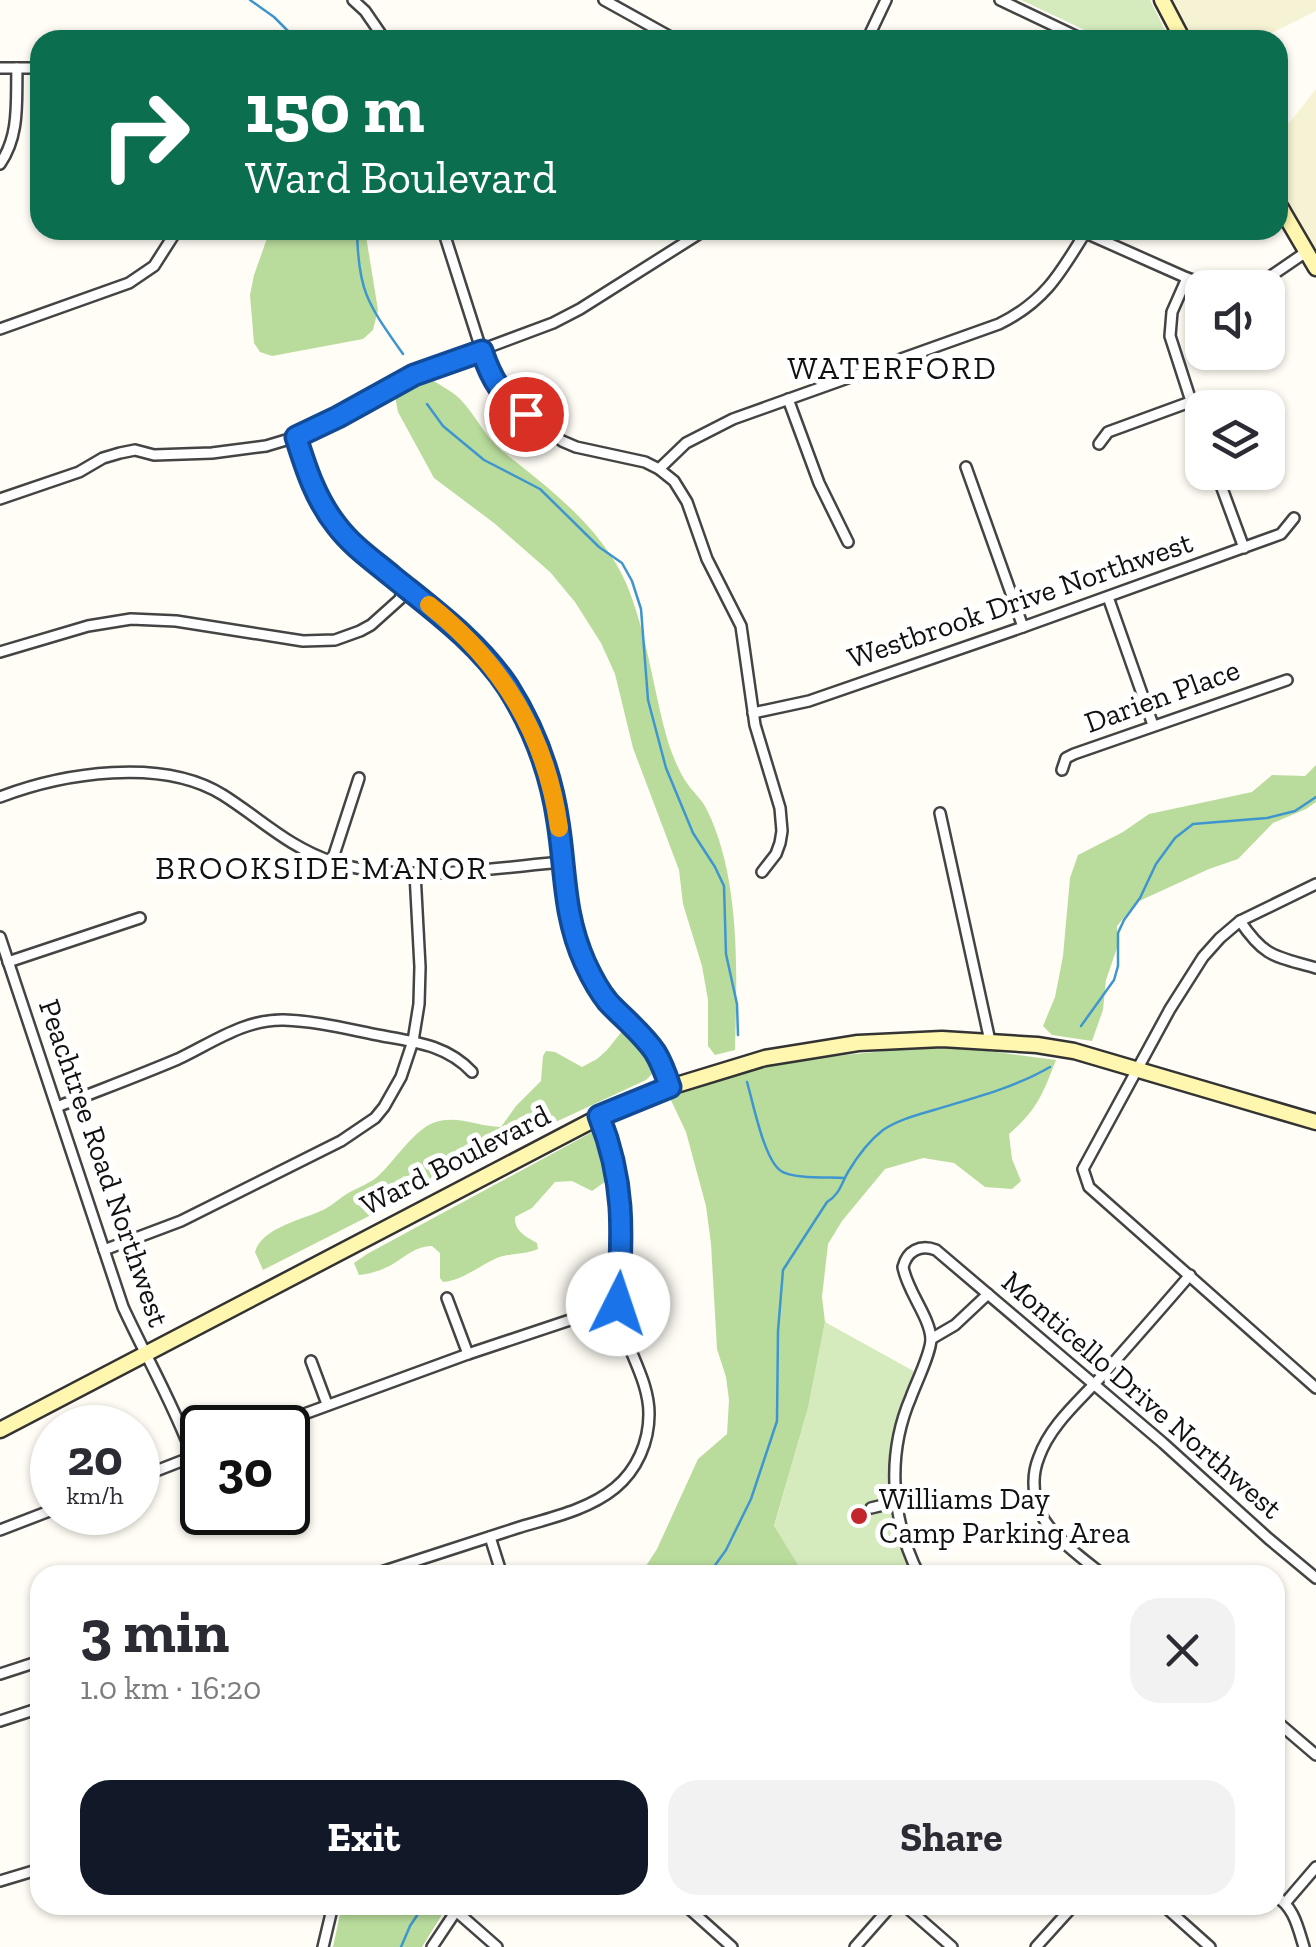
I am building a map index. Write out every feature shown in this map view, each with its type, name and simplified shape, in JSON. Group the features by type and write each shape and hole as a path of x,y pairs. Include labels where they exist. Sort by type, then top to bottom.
{"main road":[{"path":"1162,0 1178,30"},
{"path":"1288,220 1316,268"},
{"name":"Ward Boulevard","path":"0,1430 599,1116 670,1087 765,1058 894,1040 990,1041 1074,1051 1316,1122"}],"street":[{"path":"353,0 378,30"},
{"path":"604,0 648,30"},
{"path":"872,30 886,0"},
{"path":"1000,0 1063,30"},
{"path":"0,68 30,68"},
{"path":"0,164 14,136 17,68"},
{"path":"0,329 129,284 154,266 171,240"},
{"path":"446,240 488,371 498,389 546,431 576,447 645,462 659,469 674,481 686,502 708,560 742,626 753,714 782,818 776,854 762,872"},
{"path":"0,499 79,472 103,458 136,450 154,455 212,453 266,446 296,437 414,375 534,332 580,310 689,240"},
{"path":"659,469 698,436 733,419 999,324 1020,313 1053,285 1077,240"},
{"path":"1102,240 1185,277"},
{"path":"1280,270 1306,252"},
{"path":"1185,283 1172,312 1170,331 1187,390"},
{"path":"788,399 818,483 848,542"},
{"path":"1099,444 1108,432 1185,404"},
{"path":"296,437 313,488 329,516 360,551 443,616 478,649 519,706 536,738 552,789 569,916 585,964 607,1001 656,1054 670,1087"},
{"path":"966,468 1023,627"},
{"path":"1223,490 1244,548"},
{"name":"Westbrook Drive Northwest","path":"753,714 808,701 1244,548 1282,534 1294,518"},
{"path":"0,652 88,626 131,619 303,641 335,640 371,624 400,600 403,585"},
{"path":"1108,597 1153,725"},
{"name":"Darien Place","path":"1062,770 1066,758 1286,680"},
{"path":"0,797 62,778 106,772 191,779 224,796 282,838 332,861 358,867 444,873 562,862"},
{"path":"332,861 359,778"},
{"path":"940,812 990,1041"},
{"path":"104,1250 182,1221 355,1132 384,1108 401,1077 413,1042 419,1004 414,873"},
{"path":"1316,884 1240,921 1220,938 1170,1009 1083,1169 1089,1186 1316,1388"},
{"path":"8,962 140,918"},
{"path":"1240,921 1259,947 1270,954 1316,968"},
{"name":"Peachtree Road Northwest","path":"0,937 123,1306 180,1421"},
{"path":"57,1107 179,1058 229,1032 284,1020 444,1049 472,1072"},
{"path":"403,1565 582,1508 618,1486 640,1456 648,1430 648,1400 621,1323 618,1184 614,1158 599,1116"},
{"name":"Monticello Drive Northwest","path":"931,1339 903,1268 905,1258 918,1248 927,1247 936,1250 988,1294 1316,1578"},
{"path":"1092,1565 1048,1524 1034,1490 1035,1470 1044,1444 1070,1408 1190,1275"},
{"path":"915,1565 903,1537 896,1502 894,1468 900,1428 931,1339 968,1315 988,1294"},
{"path":"448,1298 468,1354"},
{"path":"310,1411 618,1304"},
{"path":"310,1361 327,1404"},
{"path":"870,1508 896,1502"},
{"path":"0,1530 30,1518"},
{"path":"490,1537 499,1565"},
{"path":"0,1674 30,1665"},
{"path":"0,1721 30,1711"},
{"path":"1285,1729 1316,1755"},
{"path":"1304,1947 1286,1902 1316,1867"},
{"path":"0,1881 30,1872"},
{"path":"324,1947 331,1915"},
{"path":"432,1947 453,1915"},
{"path":"465,1915 497,1947"},
{"path":"696,1915 732,1947"},
{"path":"855,1947 883,1915"},
{"path":"915,1915 952,1947"},
{"path":"1036,1947 1065,1915"},
{"path":"1174,1915 1210,1947"}],"shaded area":[{"path":"1171,0 1316,0 1316,11 1278,30 1187,30"},
{"path":"1316,89 1316,257 1288,209 1288,124"}],"green space":[{"path":"1021,0 1150,0 1165,30 1085,30"},
{"path":"266,240 367,240 378,310 373,330 363,339 272,356 260,352 254,343 250,295"},
{"path":"427,377 459,398 496,445 572,510 603,544 626,583 640,623 669,745 683,776 707,810 726,866 734,928 735,1050 715,1055 708,1046 708,1000 683,904 679,870 633,748 615,674 601,643 550,572 434,478 398,412 395,396 406,385"},
{"path":"1316,765 1316,802 1273,823 1238,859 1137,902 1117,926 1117,948 1092,1041 1052,1035 1043,1026 1055,997 1070,878 1078,855 1149,814 1252,792 1272,775 1305,776"},
{"path":"628,1028 656,1062 646,1080 534,1132 263,1270 255,1252 266,1236 325,1209 374,1179 426,1127 450,1120 501,1127 541,1081 546,1051 582,1067 597,1059"},
{"path":"924,1047 1056,1060 1038,1100 1009,1134 1012,1159 1021,1181 1012,1189 985,1187 954,1163 923,1158 885,1169 828,1244 822,1297 825,1322 808,1408 774,1526 798,1565 647,1565 698,1459 727,1434 729,1400 717,1349 706,1206 686,1132 669,1096 753,1069 806,1059"},
{"path":"596,1130 606,1154 609,1179 592,1191 572,1181 555,1182 532,1208 515,1217 519,1230 537,1243 538,1249 497,1258 451,1281 443,1282 440,1278 440,1253 432,1246 416,1250 381,1270 359,1275 354,1263 367,1254"},
{"path":"825,1322 917,1373 896,1426 890,1481 899,1537 912,1565 798,1565 774,1527 808,1408"},
{"path":"340,1915 442,1915 422,1947 333,1947"}],"waterway":[{"path":"250,0 287,30"},
{"path":"358,240 367,296 403,354"},
{"path":"427,404 443,426 484,460 540,489 599,547 622,563 632,581 641,609 648,700 666,768 693,833 724,886 726,954 737,1004 738,1035"},
{"path":"1081,1026 1114,980 1118,933 1175,838 1193,824 1267,818 1295,811 1316,797"},
{"path":"715,1565 751,1499 777,1421 783,1270 827,1202 838,1192 864,1149 889,1126 1008,1087 1050,1067"},
{"path":"747,1082 764,1143 781,1171 844,1178"},
{"path":"401,1947 417,1915"}],"slow traffic":[{"path":"429,605 478,649 519,706 542,755 559,828"}],"place":[{"name":"Williams Day Camp Parking Area","path":"859,1516"}],"district":[{"name":"WATERFORD","path":"893,368"},
{"name":"BROOKSIDE MANOR","path":"322,868"}],"route":[{"path":"526,414 498,389 482,351 414,375 296,437 313,488 339,530 478,649 519,706 536,738 552,789 566,898 585,964 607,1001 648,1042 665,1072 670,1087 599,1116 617,1173 621,1220 618,1304"}]}
